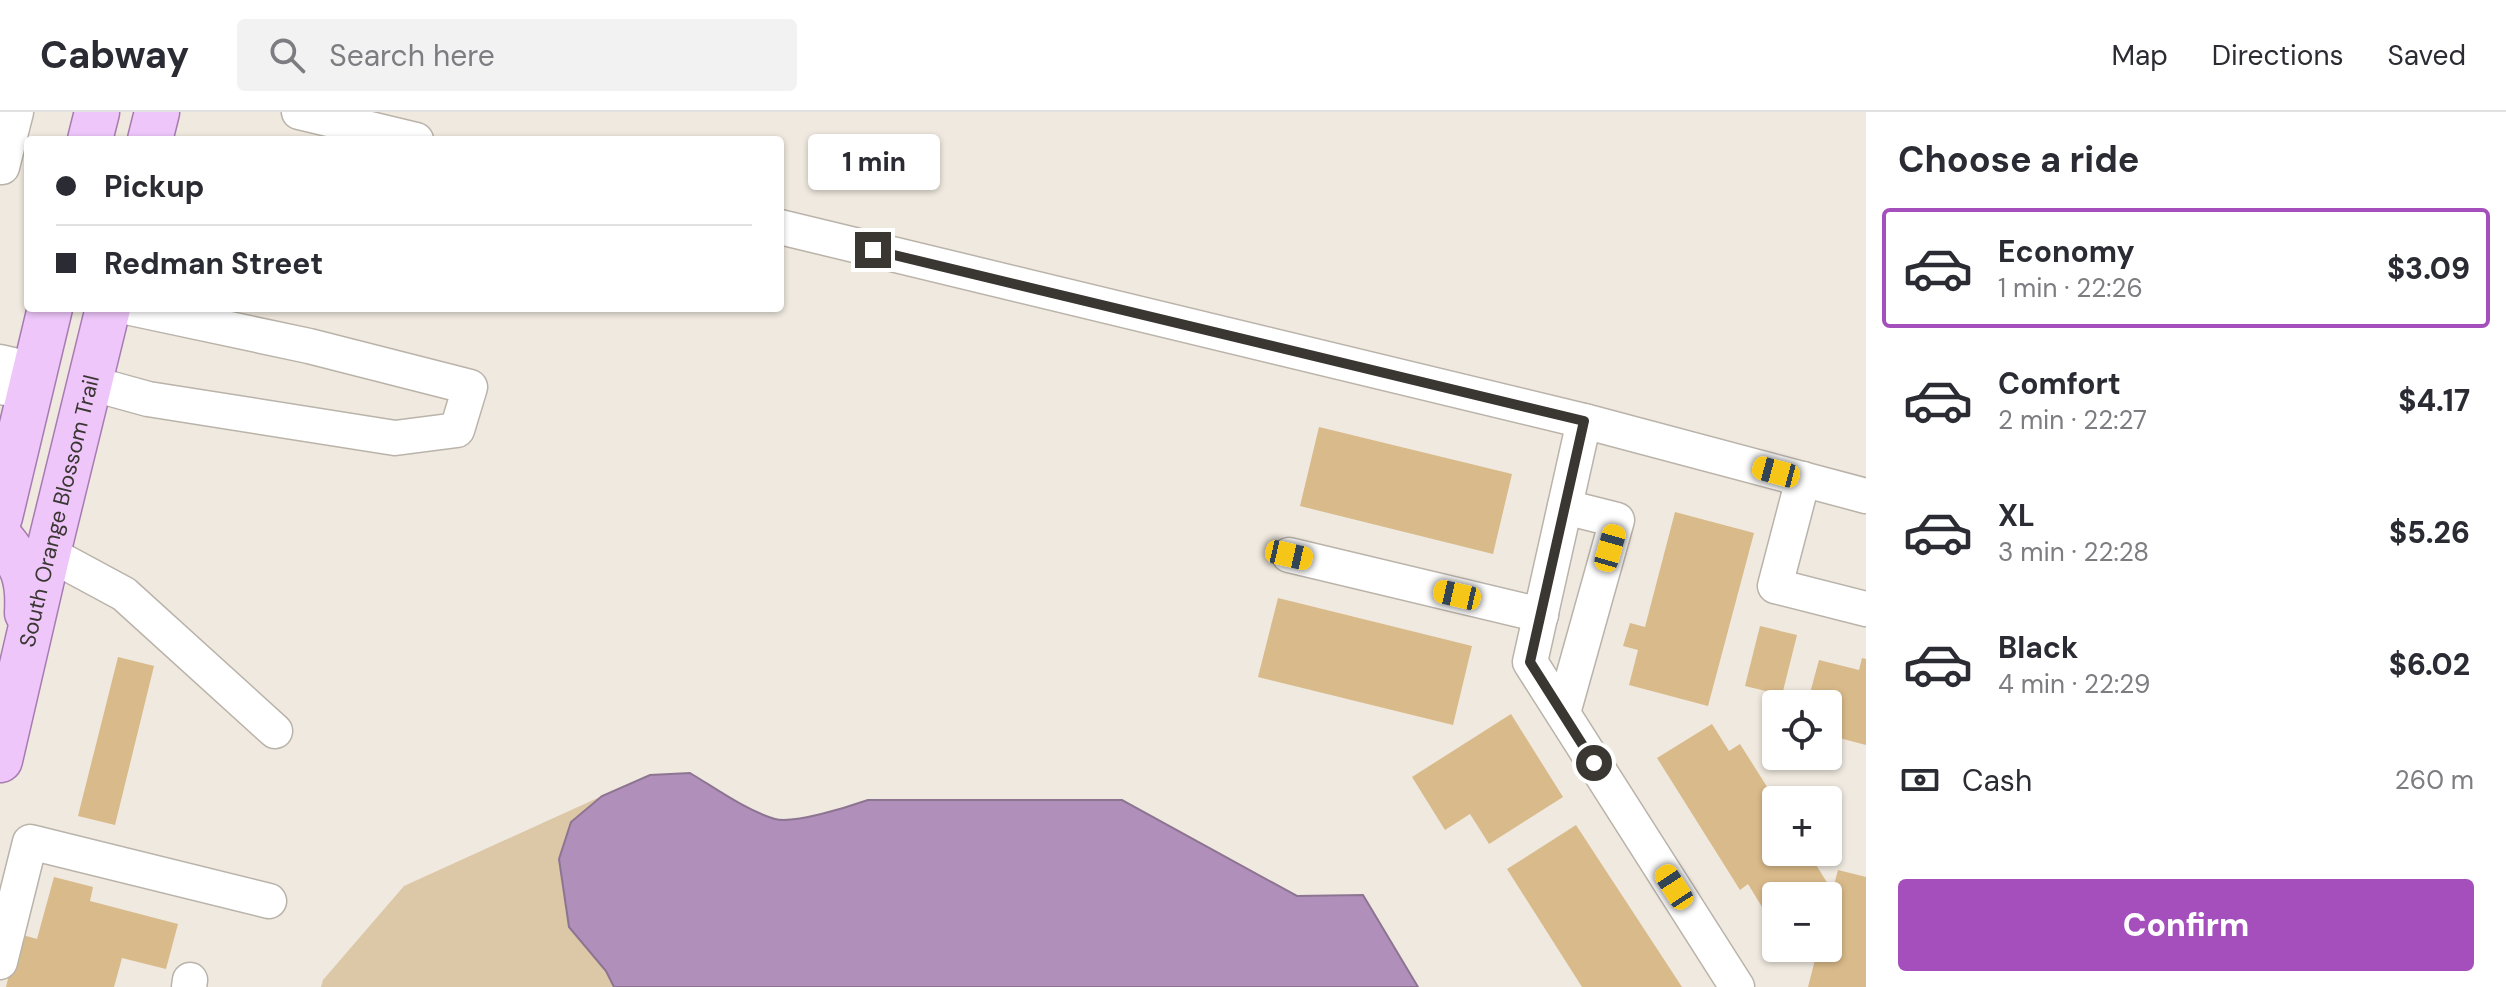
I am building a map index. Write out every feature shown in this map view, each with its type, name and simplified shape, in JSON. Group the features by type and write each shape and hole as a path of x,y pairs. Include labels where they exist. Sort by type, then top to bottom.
{"main road":[{"path":"91,136 97,112"},
{"path":"151,136 157,112"},
{"path":"0,517 11,377 48,312"},
{"name":"South Orange Blossom Trail","path":"0,760 107,312"},
{"path":"0,537 17,557 28,588 26,651"}],"lane":[{"path":"1,169 16,112"},
{"path":"299,112 399,136"},
{"path":"784,228 1584,421 1866,496"},
{"path":"90,383 148,399 395,438 457,430 470,387 309,346 150,312"},
{"path":"1584,421 1530,662 1737,987"},
{"path":"1803,479 1775,586 1866,609"},
{"path":"1563,713 1617,520 1565,507"},
{"path":"48,553 124,594 275,731"},
{"path":"1289,555 1541,615"},
{"path":"0,962 15,838 269,901"}],"shaded area":[{"path":"690,773 753,811 784,820 821,814 868,800 1122,800 1297,896 1363,895 1418,987 614,987 606,971 569,927 559,859 571,822 602,796 650,775"},
{"path":"602,796 571,822 606,971 614,987 321,987 323,980 404,886"}],"building":[{"path":"1319,427 1512,474 1493,554 1300,506"},
{"path":"1675,512 1754,533 1708,706 1629,685 1638,650 1623,646 1630,623 1645,627"},
{"path":"1278,598 1472,646 1453,725 1258,677"},
{"path":"1760,626 1797,635 1783,690 1745,686"},
{"path":"118,657 154,666 115,825 78,816"},
{"path":"1862,658 1866,659 1866,745 1842,739 1842,690 1811,690 1819,660 1859,670"},
{"path":"1511,714 1563,797 1489,844 1470,814 1445,830 1412,777"},
{"path":"1712,724 1729,751 1740,744 1767,786 1762,786 1762,866 1817,866 1827,882 1762,882 1762,907 1748,884 1740,890 1657,758"},
{"path":"1576,825 1682,987 1582,987 1507,869"},
{"path":"1838,870 1866,877 1866,987 1808,987 1814,962 1842,962 1842,882 1835,882"},
{"path":"54,877 93,887 90,901 178,924 166,969 122,958 114,987 6,987 19,934 37,939"}],"route":[{"path":"873,250 1584,421 1530,662 1594,763"}]}
